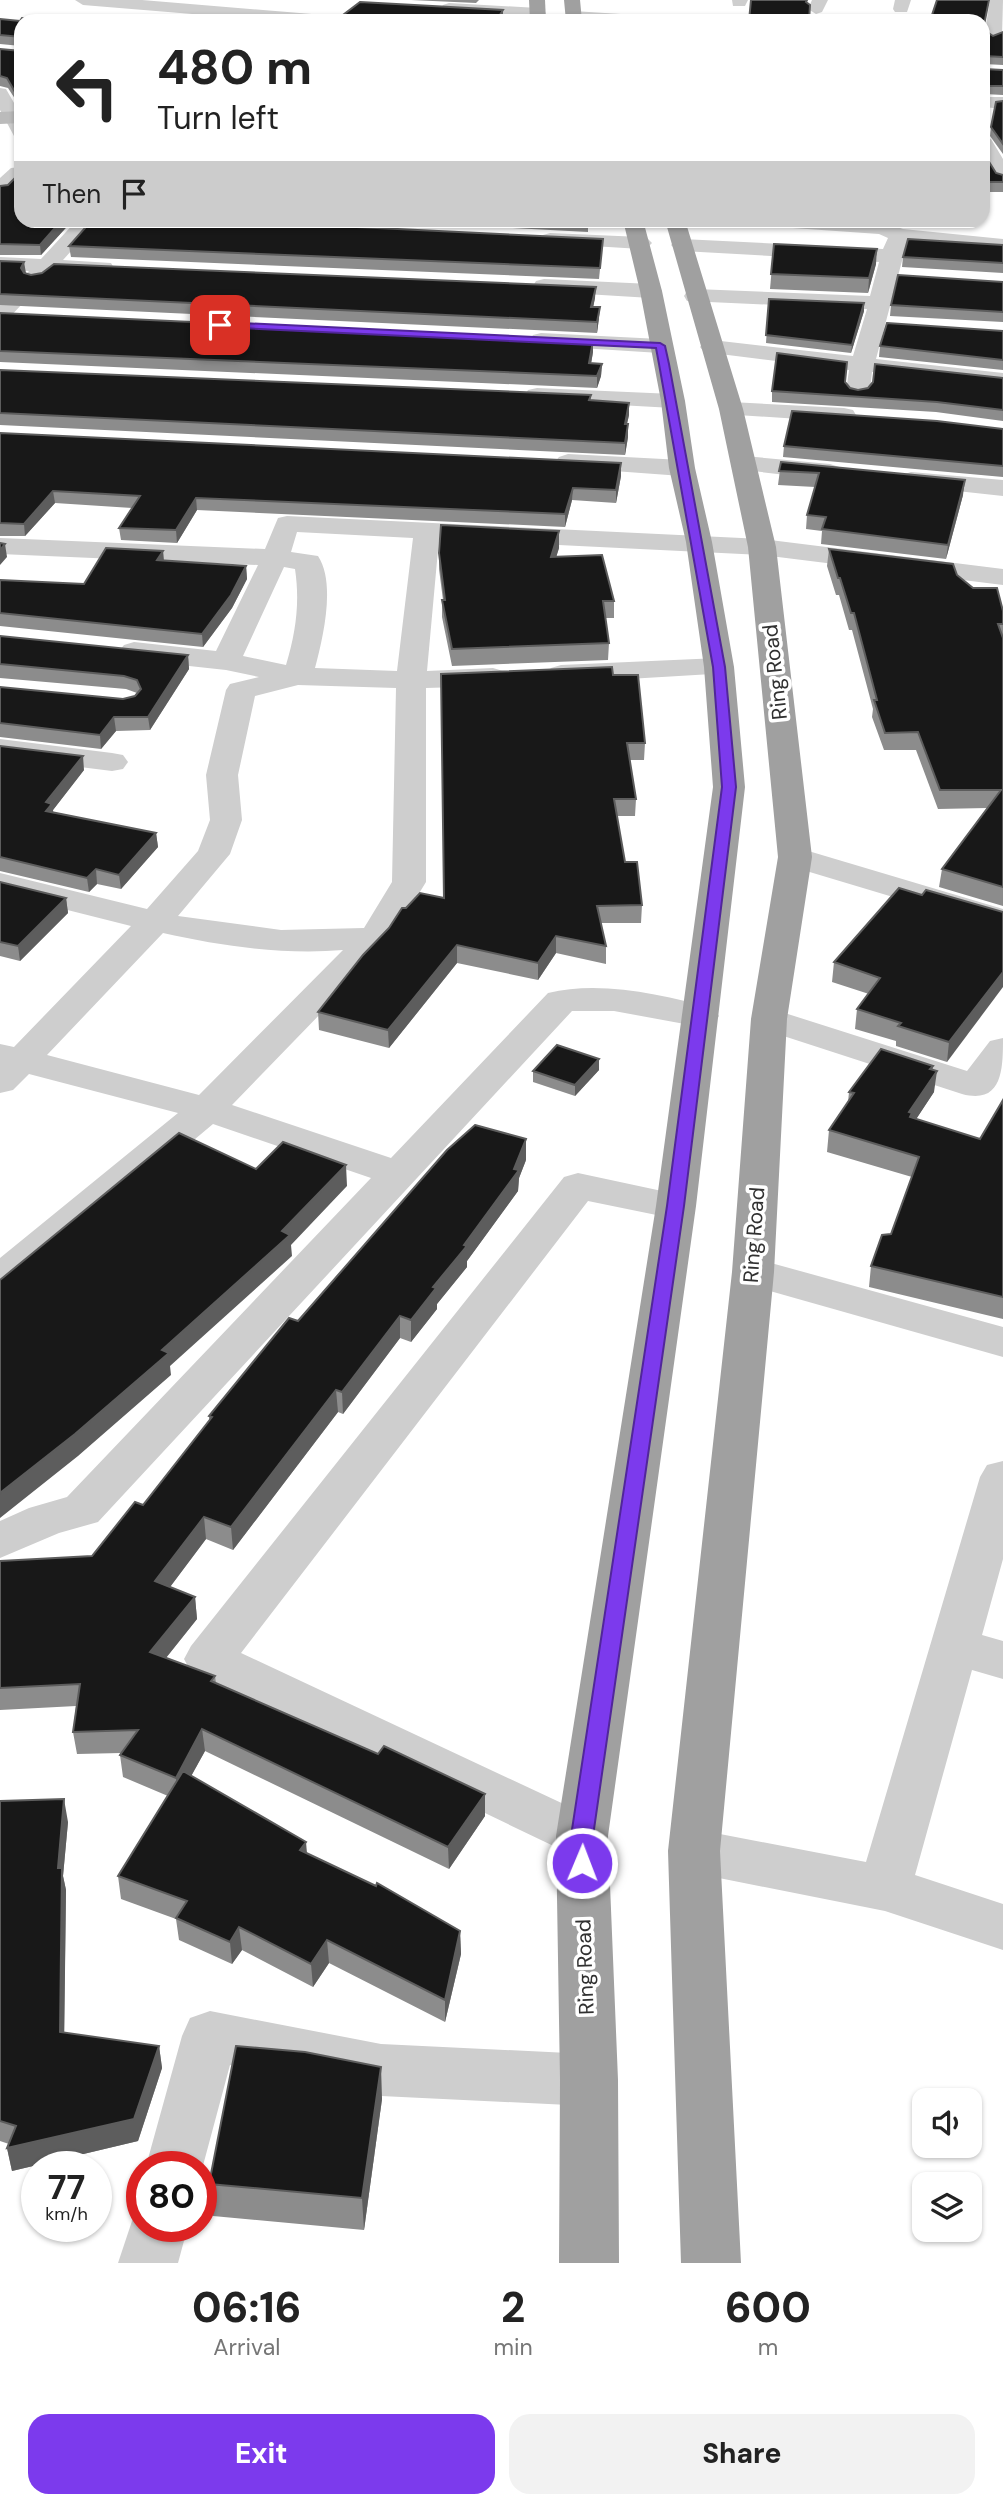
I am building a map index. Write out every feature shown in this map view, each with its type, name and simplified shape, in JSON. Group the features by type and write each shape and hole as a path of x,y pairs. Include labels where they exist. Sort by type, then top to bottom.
{"highway":[{"name":"Ring Road","path":"589,2263 589,2080 582,1836 676,1206 729,787 719,667 698,542 682,468 673,401 637,232"},
{"name":"Ring Road","path":"678,233 731,409 762,547 795,857 769,1019 752,1272 694,1851 711,2263"}],"street":[{"path":"83,0 211,4 303,14"},
{"path":"993,37 999,0"},
{"path":"434,7 538,11"},
{"path":"573,12 591,14"},
{"path":"4,85 13,123"},
{"path":"991,147 1003,176"},
{"path":"0,189 13,173"},
{"path":"0,315 82,228"},
{"path":"807,228 888,243 914,277"},
{"path":"531,238 637,232"},
{"path":"678,233 888,243 1003,245"},
{"path":"731,409 863,416 860,365 877,314 888,243"},
{"path":"0,263 130,270"},
{"path":"528,286 651,291"},
{"path":"695,296 877,314 900,326"},
{"path":"0,315 27,316"},
{"path":"522,339 660,346"},
{"path":"712,347 1003,380"},
{"path":"508,394 673,401"},
{"path":"543,461 682,468"},
{"path":"744,464 1003,488"},
{"path":"226,661 275,558 287,524 698,542 762,547 1003,577"},
{"path":"0,1280 207,1109 376,937 409,882 411,680 427,529"},
{"path":"0,546 275,558 308,562 314,607 298,676"},
{"path":"106,648 226,661 298,676 411,680 719,667"},
{"path":"8,1066 156,921 213,854 226,820 222,775 241,690 298,676"},
{"path":"0,748 113,762"},
{"path":"795,857 1003,920"},
{"path":"0,883 156,921 264,941 316,943 376,937"},
{"path":"0,1541 45,1520 82,1510 561,1001 584,998 607,1000 701,1016"},
{"path":"769,1019 975,1086 1003,1049"},
{"path":"8,1066 207,1109 398,1174"},
{"path":"582,1836 208,1659 578,1186 676,1206"},
{"path":"752,1272 1003,1342"},
{"path":"885,1888 1003,1477"},
{"path":"954,1646 1003,1660"},
{"path":"694,1851 885,1888 1003,1927"},
{"path":"178,2151 210,2036 381,2070 589,2080"},
{"path":"148,2263 154,2242"}],"building":[{"path":"751,0 807,0 810,5 809,14 750,14"},
{"path":"937,0 989,0 986,14 932,14"},
{"path":"360,2 503,10 500,14 344,14"},
{"path":"0,19 14,20 14,36 0,35"},
{"path":"1003,32 1003,57 990,56 990,34 993,36"},
{"path":"0,49 14,50 14,90 7,78 0,76"},
{"path":"990,69 1003,70 1003,86 990,86"},
{"path":"1003,101 1003,144 991,127 996,102"},
{"path":"990,163 996,173 1003,175 1003,182 990,182"},
{"path":"14,179 14,228 55,228 40,245 0,244 0,186 8,185"},
{"path":"85,228 376,228 603,239 600,268 69,246"},
{"path":"908,239 1003,245 1003,263 903,257"},
{"path":"774,244 877,249 869,278 771,274"},
{"path":"0,261 24,262 21,268 24,273 31,275 42,273 54,264 596,287 591,307 600,307 597,322 0,294"},
{"path":"898,275 1003,282 1003,312 891,305"},
{"path":"769,299 864,303 852,345 766,335"},
{"path":"0,313 593,341 589,363 602,364 597,376 0,351"},
{"path":"887,323 1003,331 1003,360 880,346"},
{"path":"777,353 847,362 845,382 850,388 858,390 868,388 873,382 875,364 1003,378 1003,410 937,402 772,391"},
{"path":"0,370 591,395 589,400 629,403 625,424 628,424 625,443 0,413"},
{"path":"792,411 937,421 1003,429 1003,466 784,446"},
{"path":"0,433 621,463 616,490 573,488 565,514 196,498 176,530 119,528 140,496 53,491 24,524 0,523"},
{"path":"781,462 965,480 948,545 822,529 826,517 807,515 819,473 779,471"},
{"path":"441,525 559,531 551,557 602,555 614,601 603,601 609,643 452,649 442,600 445,600 439,553"},
{"path":"106,548 163,551 157,560 246,566 231,595 202,634 0,613 0,580 84,584"},
{"path":"829,549 953,564 957,575 973,588 997,588 1003,611 1003,624 998,624 1003,638 1003,887 942,869 1001,790 940,790 918,732 885,733 874,700 877,700 854,613 851,613"},
{"path":"0,636 188,655 148,717 114,717 100,735 0,723 0,687 123,699 135,696 141,689 137,680 124,676 0,664"},
{"path":"612,667 613,675 638,675 645,743 627,743 636,799 614,799 625,862 637,862 642,905 597,906 606,946 556,936 538,963 457,945 388,1030 318,1012 363,955 389,928 402,908 406,908 420,893 444,898 441,674"},
{"path":"0,746 83,756 46,802 52,804 46,811 156,833 119,875 96,869 87,878 0,857"},
{"path":"0,882 66,898 18,946 0,942"},
{"path":"899,888 922,895 926,890 1003,912 1003,972 949,1042 898,1026 901,1023 857,1009 880,978 834,962"},
{"path":"557,1045 599,1059 575,1085 533,1071"},
{"path":"881,1049 933,1066 930,1069 937,1071 909,1112 912,1113 910,1117 980,1139 1003,1100 1003,1297 871,1266 882,1235 891,1234 919,1157 829,1130 854,1093 849,1092"},
{"path":"475,1125 526,1139 514,1169 519,1170 464,1245 467,1246 433,1287 436,1288 411,1320 400,1316 342,1392 336,1390 231,1527 204,1517 155,1581 195,1597 150,1652 215,1676 211,1681 378,1754 384,1746 485,1794 448,1847 202,1729 176,1778 120,1755 138,1730 73,1732 80,1684 0,1688 0,1561 92,1556 135,1502 143,1505 212,1417 209,1416 289,1318 298,1321 447,1150"},
{"path":"179,1133 256,1169 283,1142 346,1165 282,1231 290,1235 162,1350 169,1353 75,1434 0,1493 0,1280"},
{"path":"183,1771 306,1842 300,1850 376,1886 377,1883 460,1931 445,2000 327,1940 311,1964 239,1927 230,1942 176,1918 187,1901 118,1876"},
{"path":"64,1799 58,1868 62,1868 60,2032 159,2046 134,2119 7,2148 16,2126 0,2121 0,1801"},
{"path":"236,2046 305,2052 381,2067 362,2198 217,2185 215,2151"}],"route":[{"path":"220,325 660,346 673,401 682,468 698,542 719,667 729,787 676,1206 582,1836 582,1863"}]}
